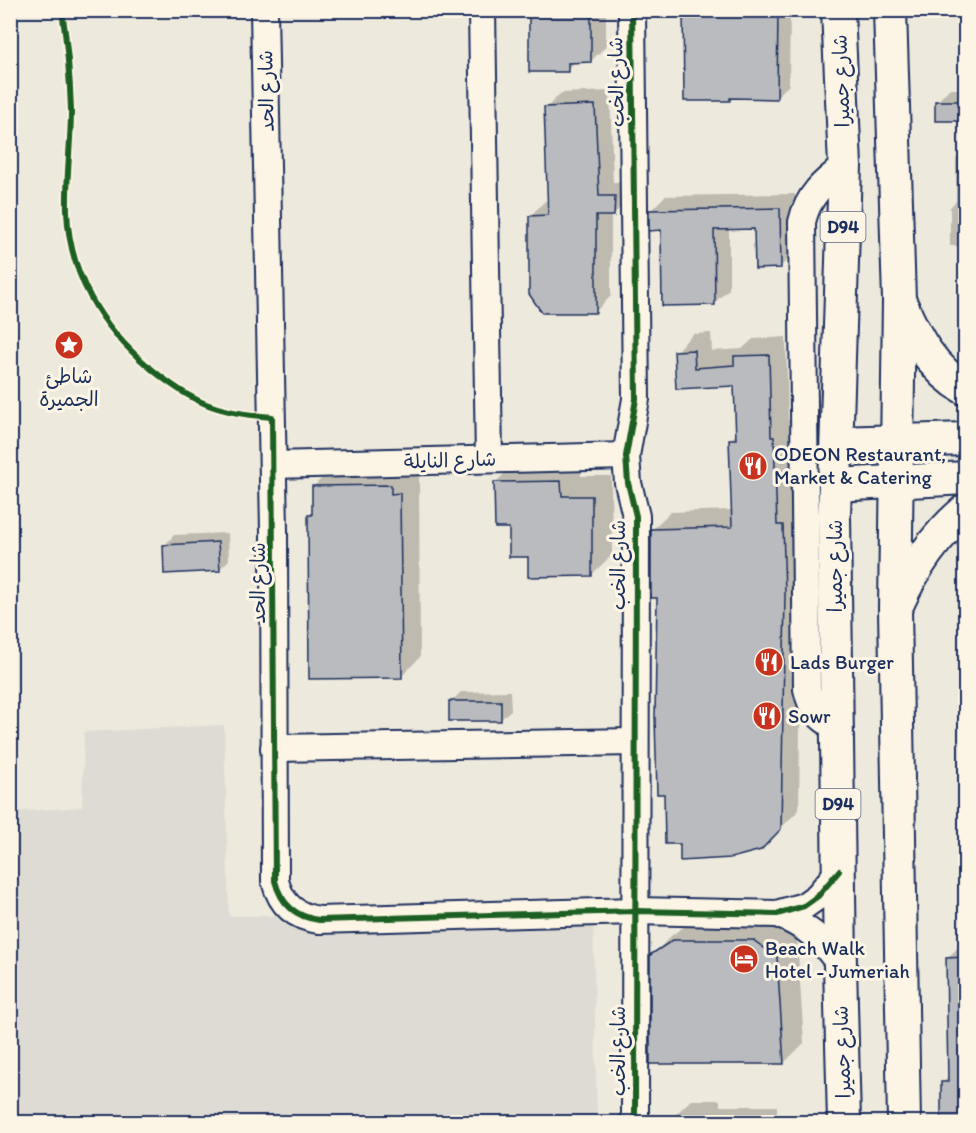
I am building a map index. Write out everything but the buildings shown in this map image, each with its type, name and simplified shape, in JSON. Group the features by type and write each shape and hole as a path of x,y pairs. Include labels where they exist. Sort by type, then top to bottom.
{"main road":[{"name":"شارع جميرا","path":"838,10 845,166 836,485 837,727 844,1122"},
{"path":"891,10 899,300 895,609 904,1122"},
{"path":"899,300 912,330 927,354 940,370 966,389"},
{"path":"837,443 966,439"},
{"path":"836,485 966,478"},
{"path":"895,609 910,576 930,546 966,510"}],"street":[{"name":"شارع الحد","path":"264,10 273,465 275,881 283,900 298,915 319,920 635,911 777,914"},
{"path":"482,10 489,459"},
{"name":"شارع الخب","path":"632,10 636,399 626,456 628,483 636,516 635,1122"},
{"path":"837,727 825,722 816,713 809,702 807,689 802,222 813,194 821,184 845,166"},
{"name":"شارع النايلة","path":"273,465 626,456"},
{"path":"274,748 634,742"},
{"path":"777,914 804,906 818,896 839,871"},
{"path":"777,914 807,928 820,938 840,965"}],"shaded area":[{"path":"224,725 229,916 593,914 597,1122 11,1122 11,812 82,807 84,732"}],"cycle path":[{"path":"62,10 71,110 67,198 69,234 81,277 91,298 102,317 132,351 164,379 192,398 236,413 272,417 275,881 285,903 303,916 319,920 635,911 777,914 804,906 818,896 839,871"},
{"path":"632,10 636,399 626,456 628,483 636,516 635,1122"}],"place":[{"name":"شاطئ الجميرة","path":"69,345"},
{"name":"ODEON Restaurant, Market & Catering","path":"753,466"},
{"name":"Lads Burger","path":"769,662"},
{"name":"Sowr","path":"767,716"},
{"name":"Beach Walk Hotel - Jumeriah","path":"744,959"}]}
